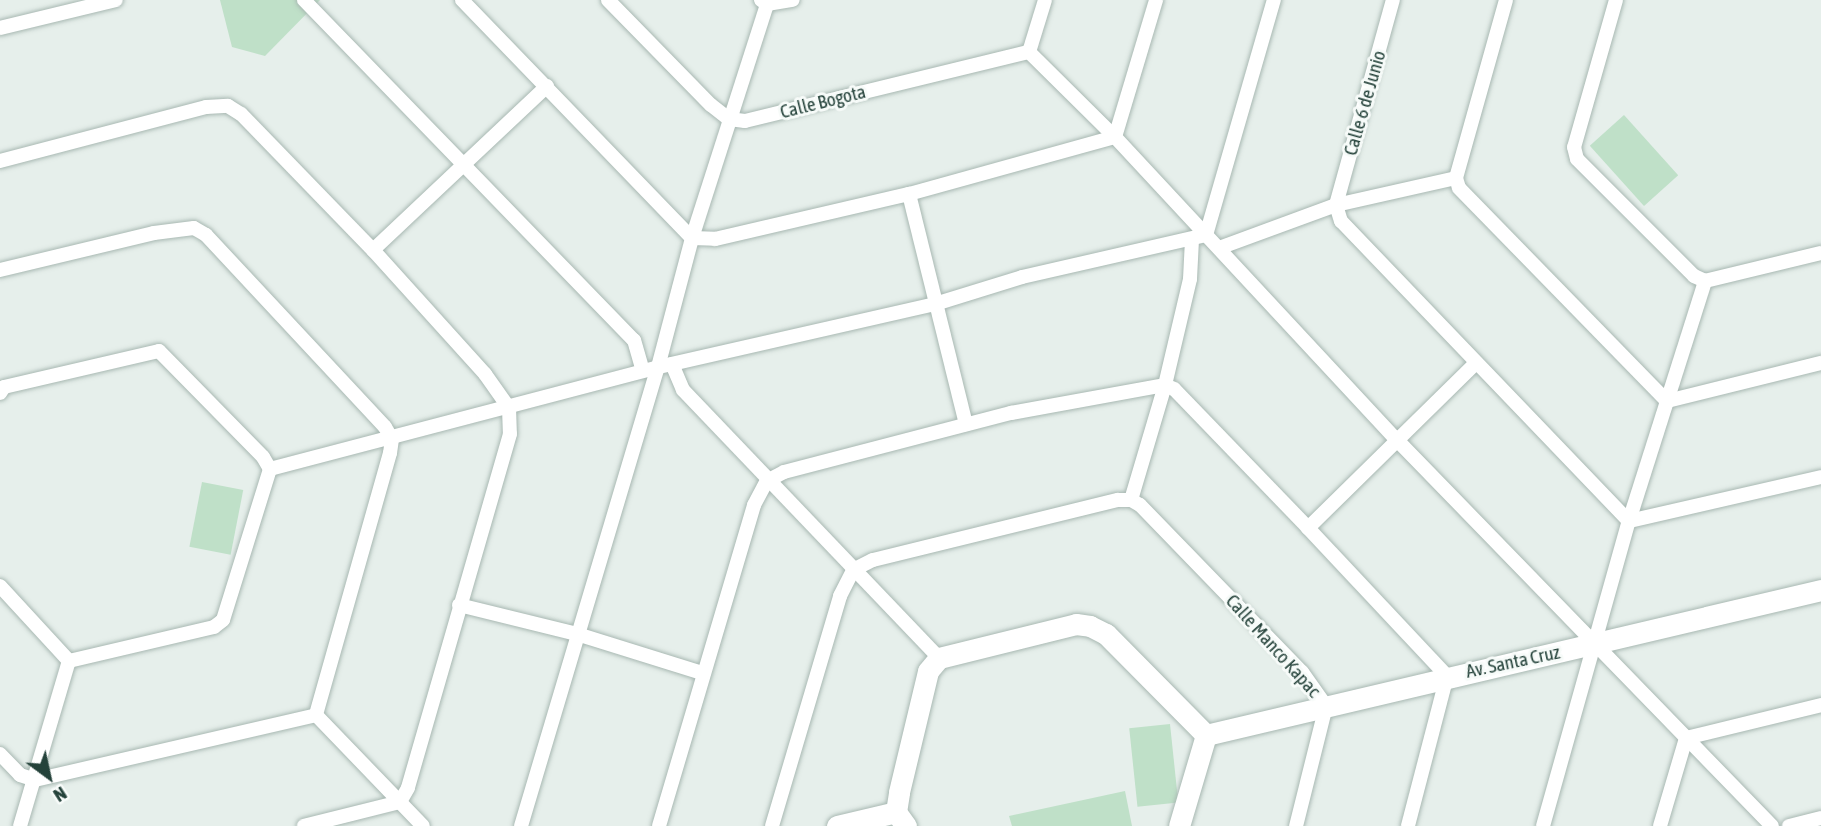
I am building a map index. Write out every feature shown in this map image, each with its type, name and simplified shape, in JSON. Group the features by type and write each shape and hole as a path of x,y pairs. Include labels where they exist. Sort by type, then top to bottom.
{"street":[{"path":"0,28 116,0"},
{"path":"304,0 634,340 643,371"},
{"path":"462,0 692,238 715,239 909,194 1115,137"},
{"path":"608,0 711,105 729,119"},
{"path":"521,826 577,634 665,365 692,238 764,2 793,0"},
{"path":"1045,0 1030,52 1115,137 1199,237 1219,248 1396,440 1772,826"},
{"path":"1115,137 1156,0"},
{"path":"772,826 840,596 853,570 873,560 1118,500 1131,500 1165,384 1199,237 1274,0"},
{"name":"Calle 6 de Junio","path":"1336,205 1393,0"},
{"path":"1506,0 1456,178 1459,188 1667,401"},
{"path":"1616,0 1574,147 1577,159 1694,276 1705,281 1821,253"},
{"name":"Calle Bogota","path":"729,119 745,121 1030,52"},
{"path":"373,250 547,86"},
{"path":"0,161 206,107 228,106 241,114 373,250 485,374 509,408 510,434 408,788 400,802 304,826"},
{"path":"1219,248 1336,205 1456,178"},
{"path":"909,194 966,424"},
{"path":"1336,205 1341,221 1629,521"},
{"path":"0,270 154,233 194,228 215,245 379,420 391,439 370,527 316,715"},
{"path":"270,469 665,365 935,304 1022,277 1199,237"},
{"path":"1543,826 1629,521 1705,281"},
{"path":"1,387 159,351 254,447 270,469"},
{"path":"1308,528 1476,363"},
{"path":"1667,401 1821,363"},
{"path":"665,365 683,390 767,481 939,658"},
{"path":"659,826 702,673 754,505 767,481 784,472 966,424 1137,387 1165,384 1174,389 1447,676 1408,826"},
{"path":"69,661 214,627 223,620 270,469"},
{"path":"1629,521 1821,477"},
{"name":"Calle Manco Kapac","path":"1131,500 1140,505 1302,672 1326,706 1296,826"},
{"path":"0,586 69,661"},
{"name":"Av. Santa Cruz","path":"1206,735 1447,676 1593,645 1821,590"},
{"path":"459,605 577,634 702,673"},
{"path":"837,826 901,819 928,671 939,658 1076,624 1090,626 1105,634 1206,735 1179,826"},
{"path":"20,826 69,661"},
{"path":"1686,738 1821,705"},
{"path":"0,754 20,775 35,780 316,715"},
{"path":"316,715 423,826"},
{"path":"1660,826 1686,738"},
{"path":"1789,826 1821,818"}],"green space":[{"path":"220,0 320,0 265,56 232,47"},
{"path":"1624,115 1678,175 1644,206 1590,146"},
{"path":"202,482 243,490 231,555 189,547"},
{"path":"1170,724 1178,803 1137,807 1129,728"},
{"path":"1125,791 1132,826 1012,826 1009,816"}]}
